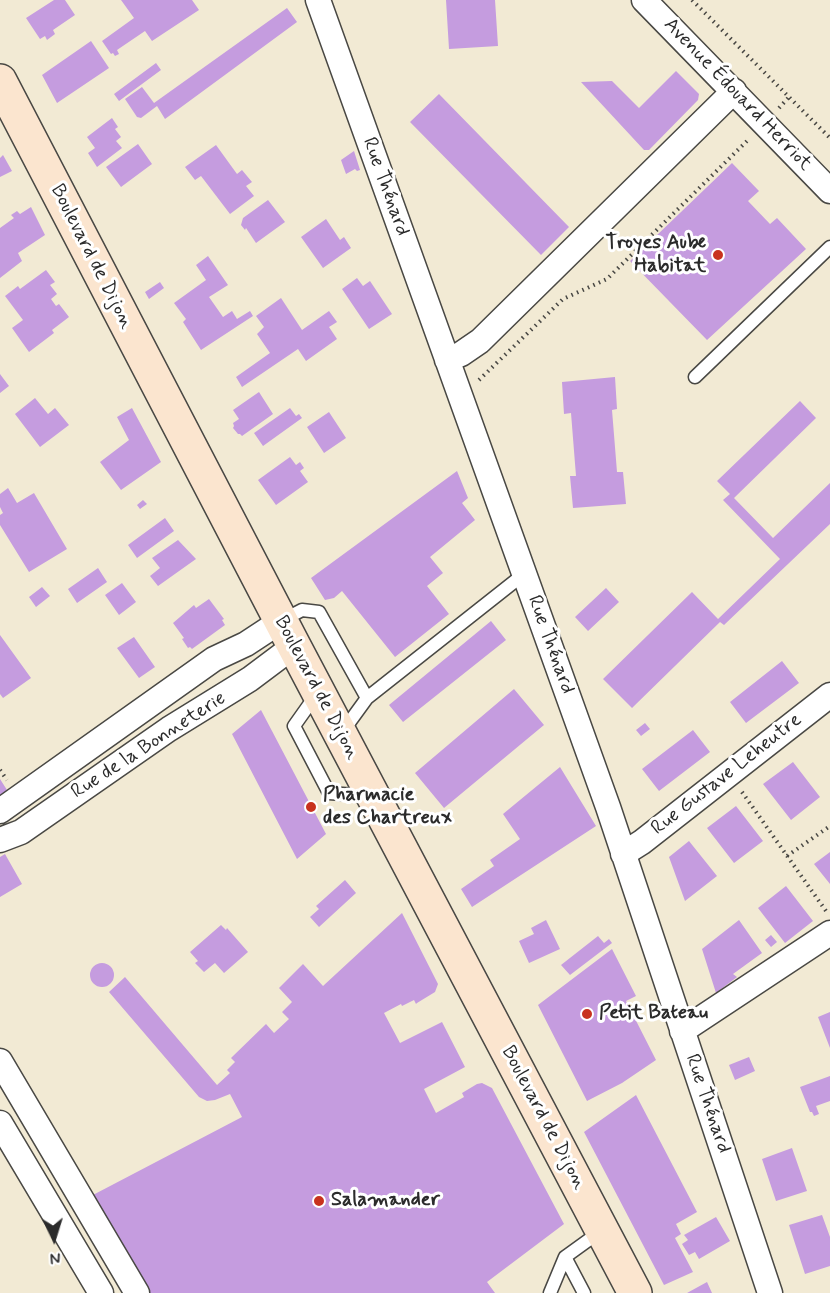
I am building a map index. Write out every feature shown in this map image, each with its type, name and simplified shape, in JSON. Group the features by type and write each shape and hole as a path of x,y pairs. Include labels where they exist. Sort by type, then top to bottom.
{"main road":[{"name":"Boulevard de Dijon","path":"0,81 318,692 635,1293"}],"street":[{"name":"Rue Thénard","path":"318,0 623,854 770,1293"},
{"name":"Avenue Édouard Herriot","path":"644,0 830,191"},
{"path":"447,360 480,341 734,91"},
{"name":"Rue de la Bonneterie","path":"0,811 214,659 246,644 288,634"},
{"name":"Rue de la Bonneterie","path":"0,840 21,832 169,729 250,678 288,634"},
{"name":"Rue Gustave Leheutre","path":"623,854 642,842 830,694"},
{"path":"682,1031 830,933"},
{"path":"0,1061 137,1293"},
{"path":"0,1123 101,1293"}],"lane":[{"path":"695,377 830,246"},
{"path":"341,735 367,698 524,574"},
{"path":"288,634 302,610 319,612 367,698"},
{"path":"318,692 294,726 329,793 373,796"},
{"path":"550,1293 565,1257 602,1230"},
{"path":"565,1257 584,1293"}],"path":[{"path":"692,0 830,138"},
{"path":"459,393 471,388 563,299 607,279 789,97"},
{"path":"729,773 830,917"},
{"path":"787,856 830,826"}],"building":[{"path":"54,0 65,0 75,15 53,30 55,34 47,40 45,36 40,39 26,18"},
{"path":"121,0 192,0 199,10 152,41 145,31 117,50 119,54 115,56 102,41 134,18"},
{"path":"446,0 495,0 498,46 449,49"},
{"path":"287,8 297,22 165,119 157,106 141,118 137,117 125,99 142,87 154,103"},
{"path":"91,41 109,68 57,103 42,75"},
{"path":"156,63 161,70 119,101 114,94"},
{"path":"676,71 699,94 698,100 649,150 644,150 581,82 612,81 639,108"},
{"path":"439,94 569,227 541,255 410,122"},
{"path":"112,118 118,127 115,129 121,137 116,141 122,148 97,167 88,153 95,148 87,137"},
{"path":"138,144 152,164 121,187 106,167"},
{"path":"216,145 237,174 242,170 252,182 246,186 254,196 230,214 201,176 195,180 185,167"},
{"path":"354,151 360,170 355,169 346,174 341,160"},
{"path":"3,155 12,171 0,177 0,158"},
{"name":"Troyes Aube Habitat","path":"732,163 759,191 748,201 770,224 777,218 806,249 707,340 630,261"},
{"path":"268,200 285,222 256,243 246,228 245,230 241,225 243,218"},
{"path":"31,207 45,235 18,253 22,261 0,278 0,228 14,218 11,215 17,211 20,214"},
{"path":"326,219 340,240 344,237 351,248 323,268 301,237"},
{"path":"208,256 228,285 209,297 223,317 232,311 237,319 250,311 253,316 201,350 183,322 186,319 174,303 206,280 196,265"},
{"path":"46,270 55,282 50,285 57,294 51,299 56,306 59,304 69,317 52,330 54,333 29,352 12,328 23,320 5,296 18,286 20,289"},
{"path":"357,278 363,286 370,281 392,314 369,329 342,289"},
{"path":"160,282 164,288 149,299 145,292"},
{"path":"281,298 302,330 329,311 337,322 329,327 337,339 306,361 298,349 242,387 236,377 270,353 257,334 264,327 256,316"},
{"path":"0,374 9,386 0,393"},
{"path":"615,377 617,409 612,410 617,472 623,472 626,504 573,508 570,476 576,476 571,413 564,414 562,382"},
{"path":"259,392 273,414 242,436 233,428 233,423 239,419 233,410"},
{"path":"35,398 48,414 55,408 69,425 40,447 15,414"},
{"path":"800,401 816,418 734,498 773,538 830,483 830,524 724,625 720,622 632,708 603,679 692,592 718,619 780,559 723,500 730,494 717,481"},
{"path":"132,408 161,462 121,490 100,462 129,440 117,417"},
{"path":"290,408 296,416 299,414 302,418 263,446 254,433"},
{"path":"329,412 346,438 324,453 307,427"},
{"path":"290,457 296,465 300,462 304,468 300,471 308,482 276,505 258,480"},
{"path":"457,471 468,498 462,503 475,520 430,557 443,573 427,586 449,614 395,657 342,591 334,598 325,600 311,578"},
{"path":"8,488 17,503 34,493 67,549 29,572 0,525 0,515 3,513 0,507 0,494"},
{"path":"143,500 147,504 140,509 137,505"},
{"path":"165,518 174,531 137,558 128,545"},
{"path":"178,540 196,559 158,586 150,576 160,568 152,558"},
{"path":"98,568 107,582 77,603 68,589"},
{"path":"122,583 136,602 119,615 105,595"},
{"path":"42,587 50,596 36,607 29,597"},
{"path":"606,588 619,602 588,631 575,617"},
{"path":"209,599 224,619 222,620 225,625 192,649 188,648 173,623 194,605 196,608"},
{"path":"491,621 506,640 403,722 389,705"},
{"path":"0,635 31,678 3,698 0,694"},
{"path":"134,637 155,667 139,678 117,648"},
{"path":"782,661 799,683 746,723 730,702"},
{"path":"514,689 544,725 444,808 415,773"},
{"path":"261,710 326,834 297,859 232,734"},
{"path":"645,723 650,729 641,736 636,730"},
{"path":"693,730 710,752 659,791 642,769"},
{"path":"793,762 820,797 791,820 763,784"},
{"path":"560,767 596,826 472,907 461,889 494,866 490,860 520,839 503,814"},
{"path":"0,779 7,790 0,795"},
{"path":"736,806 763,841 734,863 707,828"},
{"path":"689,841 717,876 685,901 669,857"},
{"path":"830,852 830,884 814,864"},
{"path":"5,854 22,884 0,897 0,857"},
{"path":"345,880 356,893 319,927 310,917 319,909 316,906"},
{"path":"786,886 813,921 785,943 758,908"},
{"path":"402,913 438,984 435,992 416,1004 414,1000 384,1013 400,1043 442,1022 465,1067 424,1089 436,1113 464,1097 462,1093 477,1084 482,1083 492,1088 564,1224 487,1282 495,1293 150,1293 91,1196 242,1117 230,1094 207,1101 199,1097 109,992 125,977 217,1085 230,1073 227,1070 235,1062 231,1058 266,1024 274,1033 289,1019 282,1012 292,1002 279,988 303,964 323,986"},
{"path":"546,920 560,949 529,963 519,941 534,934 531,928"},
{"path":"739,920 762,953 733,974 737,977 716,993 702,949"},
{"path":"221,925 226,930 227,928 248,952 224,973 215,963 204,972 195,963 198,961 190,952"},
{"path":"771,935 777,942 771,947 765,940"},
{"path":"598,936 604,943 609,939 612,943 570,975 561,965"},
{"name":"Petit Bateau","path":"612,949 636,996 626,1001 656,1060 622,1083 587,1101 538,1005"},
{"path":"102,963 111,966 114,975 111,984 102,987 93,984 90,975 93,966"},
{"path":"830,1012 830,1048 818,1017"},
{"path":"749,1057 755,1071 735,1080 729,1065"},
{"path":"830,1076 830,1101 816,1106 819,1114 814,1116 810,1112 800,1087"},
{"path":"636,1095 697,1212 676,1224 681,1234 675,1238 693,1272 664,1285 584,1132"},
{"path":"792,1148 807,1191 776,1201 762,1159"},
{"path":"822,1215 830,1237 830,1266 805,1274 789,1225"},
{"path":"716,1217 730,1241 699,1259 695,1252 689,1255 682,1244 688,1240 684,1235"},
{"path":"707,1282 712,1293 687,1293"}],"place":[{"name":"Troyes Aube Habitat","path":"718,255"},
{"name":"Pharmacie des Chartreux","path":"311,807"},
{"name":"Petit Bateau","path":"587,1014"},
{"name":"Salamander","path":"319,1201"}]}
